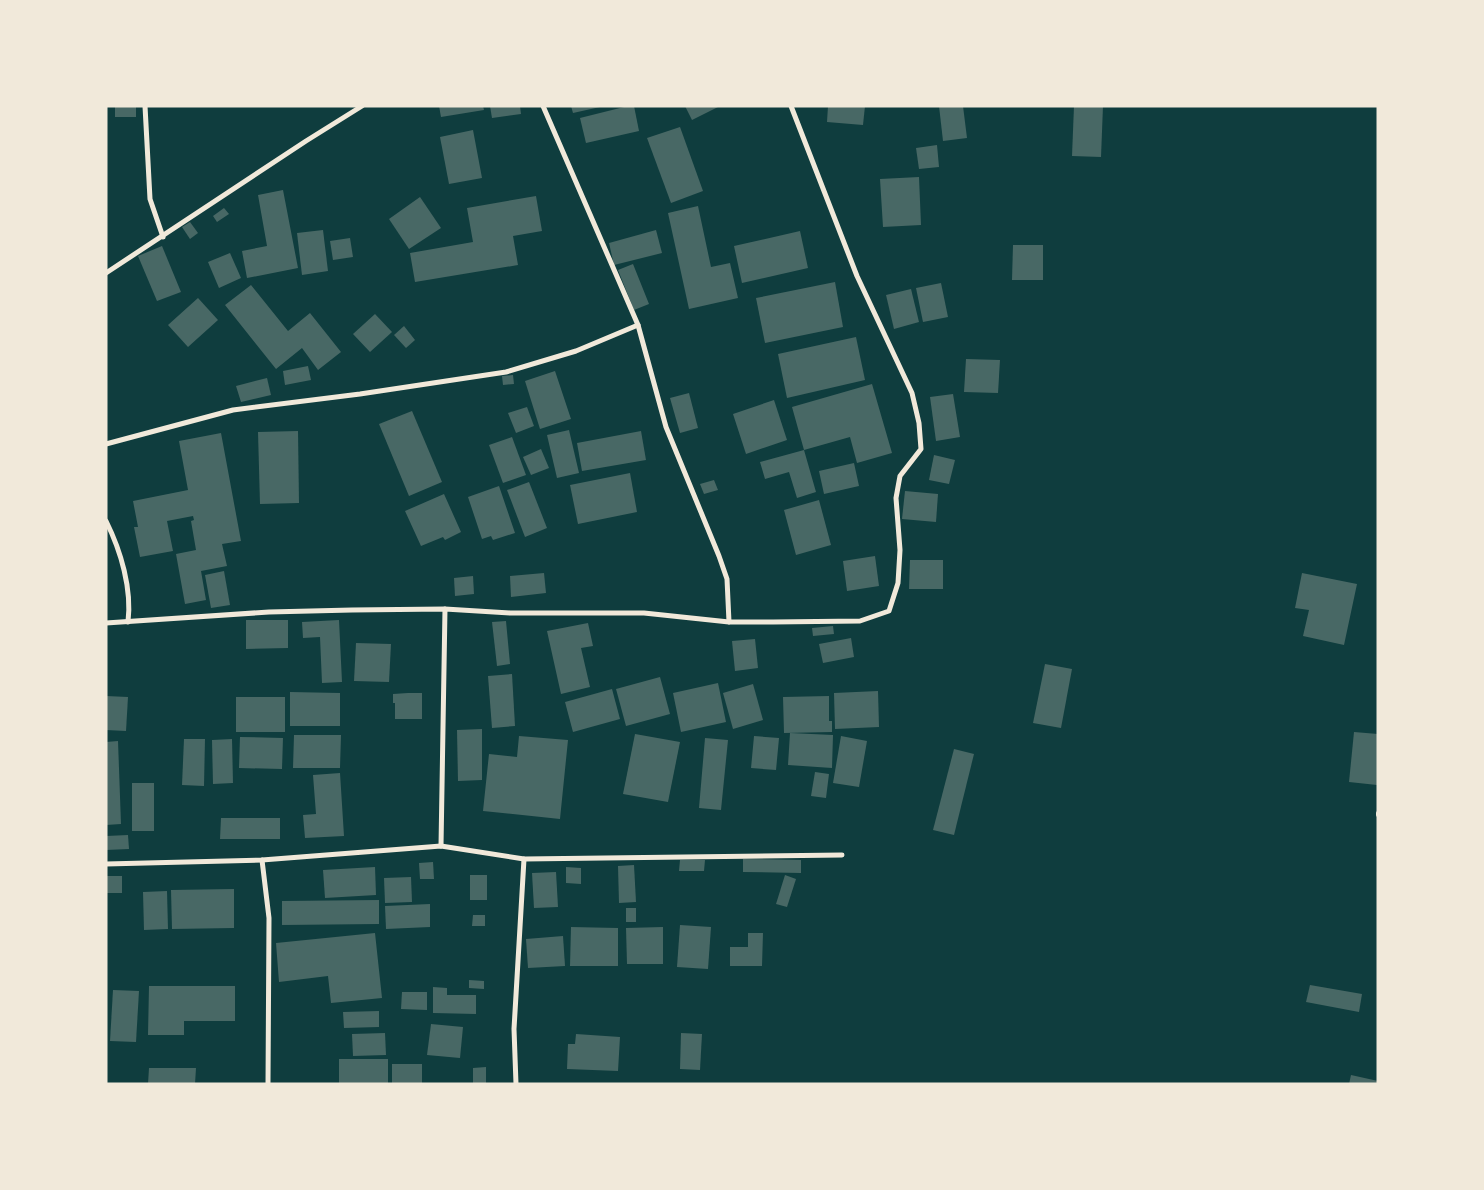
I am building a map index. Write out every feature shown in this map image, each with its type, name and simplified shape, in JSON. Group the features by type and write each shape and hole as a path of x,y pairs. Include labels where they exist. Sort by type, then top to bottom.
{"street":[{"path":"145,106 150,199 163,236"},
{"path":"106,273 362,106"},
{"path":"543,106 638,325 666,427 727,579 728,622"},
{"path":"106,623 269,612 445,609 510,613 644,613 728,622 860,621 889,611 898,583 900,550 896,498 900,476 922,449 920,423 912,393 857,276 791,106"},
{"path":"106,444 233,410 360,394 506,372 576,352 638,325"},
{"path":"106,521 122,566 130,604 128,622"},
{"path":"441,846 445,609"},
{"path":"106,864 262,860 441,846 524,859 842,855"},
{"path":"516,1084 514,1029 524,859"},
{"path":"262,860 269,918 268,1084"}],"building":[{"path":"115,106 136,106 136,117 115,117"},
{"path":"439,106 483,106 484,110 441,117"},
{"path":"490,106 520,106 521,114 492,118"},
{"path":"571,106 600,106 600,107 573,113"},
{"path":"634,106 639,131 586,143 580,118"},
{"path":"685,106 720,106 692,120"},
{"path":"828,106 865,106 863,125 827,122"},
{"path":"939,106 963,106 967,138 943,141"},
{"path":"1074,106 1103,106 1101,157 1072,156"},
{"path":"680,127 703,191 671,203 647,138"},
{"path":"473,130 482,178 449,184 440,137"},
{"path":"937,145 939,167 919,169 916,148"},
{"path":"919,177 921,225 883,227 880,179"},
{"path":"283,190 298,268 247,278 242,251 267,246 258,195"},
{"path":"536,196 542,231 513,236 518,265 415,282 410,253 473,242 467,208"},
{"path":"420,197 441,228 409,249 389,219"},
{"path":"698,206 711,267 730,263 738,298 689,309 668,213"},
{"path":"224,208 229,214 217,222 213,216"},
{"path":"190,222 198,233 190,239 182,227"},
{"path":"323,230 328,271 302,275 297,233"},
{"path":"656,230 662,253 614,265 609,243"},
{"path":"800,231 808,268 742,283 734,246"},
{"path":"350,238 353,257 333,260 330,241"},
{"path":"1013,245 1043,245 1043,280 1012,280"},
{"path":"162,246 181,292 157,301 138,256"},
{"path":"230,253 241,278 219,288 208,262"},
{"path":"633,264 649,304 634,310 618,270"},
{"path":"835,282 843,327 765,343 756,298"},
{"path":"941,283 948,317 923,322 916,288"},
{"path":"251,285 288,331 310,313 341,352 318,370 302,348 276,369 225,305"},
{"path":"911,289 919,322 894,329 886,295"},
{"path":"198,298 218,320 188,347 168,325"},
{"path":"375,314 392,332 370,352 353,334"},
{"path":"404,326 415,340 406,348 394,335"},
{"path":"856,337 865,380 787,398 778,354"},
{"path":"966,359 1000,360 998,393 964,392"},
{"path":"308,366 311,380 285,385 283,371"},
{"path":"555,371 571,419 540,429 525,381"},
{"path":"513,375 514,384 503,385 502,376"},
{"path":"267,378 271,395 241,402 236,386"},
{"path":"872,384 892,453 857,463 850,437 804,450 792,407"},
{"path":"689,393 698,428 680,433 670,398"},
{"path":"953,394 960,437 936,441 930,397"},
{"path":"774,400 787,440 746,454 733,414"},
{"path":"527,407 534,426 516,433 508,413"},
{"path":"412,411 442,482 409,496 379,424"},
{"path":"569,430 579,473 557,478 547,435"},
{"path":"298,431 299,503 260,504 258,432"},
{"path":"641,431 646,460 582,471 577,443"},
{"path":"221,433 241,541 222,544 227,566 201,571 206,600 185,604 176,554 196,550 191,521 194,520 193,516 167,521 173,551 140,557 134,527 138,527 133,501 188,490 179,441"},
{"path":"512,437 526,475 503,483 489,445"},
{"path":"541,449 549,468 531,475 523,457"},
{"path":"804,450 816,492 797,498 789,472 765,479 760,462"},
{"path":"934,455 955,460 949,484 929,480"},
{"path":"854,463 859,486 824,494 819,471"},
{"path":"630,473 637,512 578,524 570,485"},
{"path":"714,480 718,490 704,494 700,484"},
{"path":"529,482 547,528 525,537 507,490"},
{"path":"499,486 515,533 493,540 491,536 482,539 468,497"},
{"path":"905,491 938,494 936,522 902,519"},
{"path":"444,494 461,532 445,540 443,537 421,546 405,511"},
{"path":"819,500 831,545 796,555 784,510"},
{"path":"875,556 879,586 847,591 843,561"},
{"path":"910,560 943,560 943,589 909,589"},
{"path":"224,571 230,605 211,608 205,575"},
{"path":"544,573 546,593 511,597 510,576"},
{"path":"1302,573 1357,584 1344,645 1303,636 1309,610 1295,608"},
{"path":"473,576 474,594 455,596 454,578"},
{"path":"246,620 288,620 288,648 246,649"},
{"path":"339,620 342,682 322,683 320,637 303,638 302,622"},
{"path":"506,621 510,664 497,666 492,622"},
{"path":"588,623 593,646 581,648 590,687 561,694 547,631"},
{"path":"833,626 834,634 813,636 812,628"},
{"path":"851,638 854,657 823,663 819,644"},
{"path":"755,639 758,668 735,671 732,641"},
{"path":"356,643 391,644 389,682 354,681"},
{"path":"1045,664 1072,669 1061,728 1033,723"},
{"path":"512,674 515,726 492,728 488,676"},
{"path":"660,677 670,714 626,726 616,689"},
{"path":"718,683 726,722 681,732 673,693"},
{"path":"753,684 763,720 733,729 723,693"},
{"path":"612,689 620,719 573,732 565,702"},
{"path":"878,691 879,727 835,729 834,693"},
{"path":"290,692 340,693 340,726 290,726"},
{"path":"422,693 422,719 395,719 393,694"},
{"path":"106,696 128,697 126,731 106,730"},
{"path":"829,696 829,721 832,721 832,732 784,733 783,697"},
{"path":"236,697 285,697 285,732 236,732"},
{"path":"482,729 482,780 458,781 457,730"},
{"path":"1354,732 1378,734 1377,785 1349,782"},
{"path":"790,733 833,735 832,768 788,765"},
{"path":"635,734 680,742 668,802 623,794"},
{"path":"294,735 341,735 340,768 293,768"},
{"path":"519,736 568,740 560,819 483,811 489,754 517,757"},
{"path":"754,736 779,738 776,770 751,768"},
{"path":"841,736 867,741 859,787 833,783"},
{"path":"240,737 283,738 282,769 239,768"},
{"path":"705,738 728,740 721,810 699,808"},
{"path":"184,739 205,739 204,786 182,785"},
{"path":"232,739 233,783 213,784 212,740"},
{"path":"118,741 121,824 106,825 106,742"},
{"path":"954,749 974,754 954,835 933,830"},
{"path":"815,772 829,774 826,798 811,796"},
{"path":"340,773 344,836 305,838 303,815 316,814 313,775"},
{"path":"132,783 154,783 154,831 132,831"},
{"path":"221,818 280,818 280,839 220,839"},
{"path":"128,835 129,849 106,850 106,836"},
{"path":"743,859 801,860 801,873 743,872"},
{"path":"680,860 705,860 704,871 679,871"},
{"path":"433,862 434,879 420,879 419,863"},
{"path":"634,865 636,902 619,903 618,866"},
{"path":"375,867 376,895 325,898 323,870"},
{"path":"566,867 581,868 581,884 566,883"},
{"path":"556,872 558,907 534,908 532,873"},
{"path":"470,875 487,875 487,900 470,900"},
{"path":"785,875 796,879 787,907 776,904"},
{"path":"106,876 122,876 122,893 106,893"},
{"path":"411,877 412,902 385,903 384,878"},
{"path":"234,889 234,928 172,929 171,890"},
{"path":"167,891 168,929 144,930 143,892"},
{"path":"379,900 379,924 282,925 282,901"},
{"path":"430,904 430,927 386,929 385,906"},
{"path":"626,908 636,908 636,922 626,922"},
{"path":"473,915 485,915 485,926 472,926"},
{"path":"680,925 711,927 708,969 677,967"},
{"path":"571,927 618,928 618,966 570,966"},
{"path":"663,927 663,964 627,964 626,928"},
{"path":"375,933 382,998 331,1003 328,976 279,982 276,943"},
{"path":"748,933 763,933 762,966 730,966 730,947 748,947"},
{"path":"563,936 565,966 528,968 526,939"},
{"path":"469,980 484,981 484,989 469,988"},
{"path":"1310,985 1362,994 1359,1012 1306,1002"},
{"path":"149,986 235,986 235,1021 184,1021 184,1035 148,1035"},
{"path":"433,987 447,988 447,995 476,995 476,1014 433,1013"},
{"path":"113,990 139,991 136,1042 110,1041"},
{"path":"402,992 427,992 427,1010 401,1009"},
{"path":"379,1011 379,1027 344,1028 343,1012"},
{"path":"431,1024 463,1027 460,1058 427,1055"},
{"path":"385,1033 386,1055 353,1056 352,1034"},
{"path":"681,1033 702,1034 700,1070 680,1069"},
{"path":"576,1034 620,1037 618,1071 567,1069 568,1044 575,1044"},
{"path":"339,1059 388,1059 388,1084 339,1084"},
{"path":"392,1064 422,1064 422,1084 392,1084"},
{"path":"486,1067 486,1084 473,1084 473,1068"},
{"path":"149,1068 196,1068 195,1084 148,1084"},
{"path":"1351,1075 1378,1081 1378,1084 1349,1084"}]}
